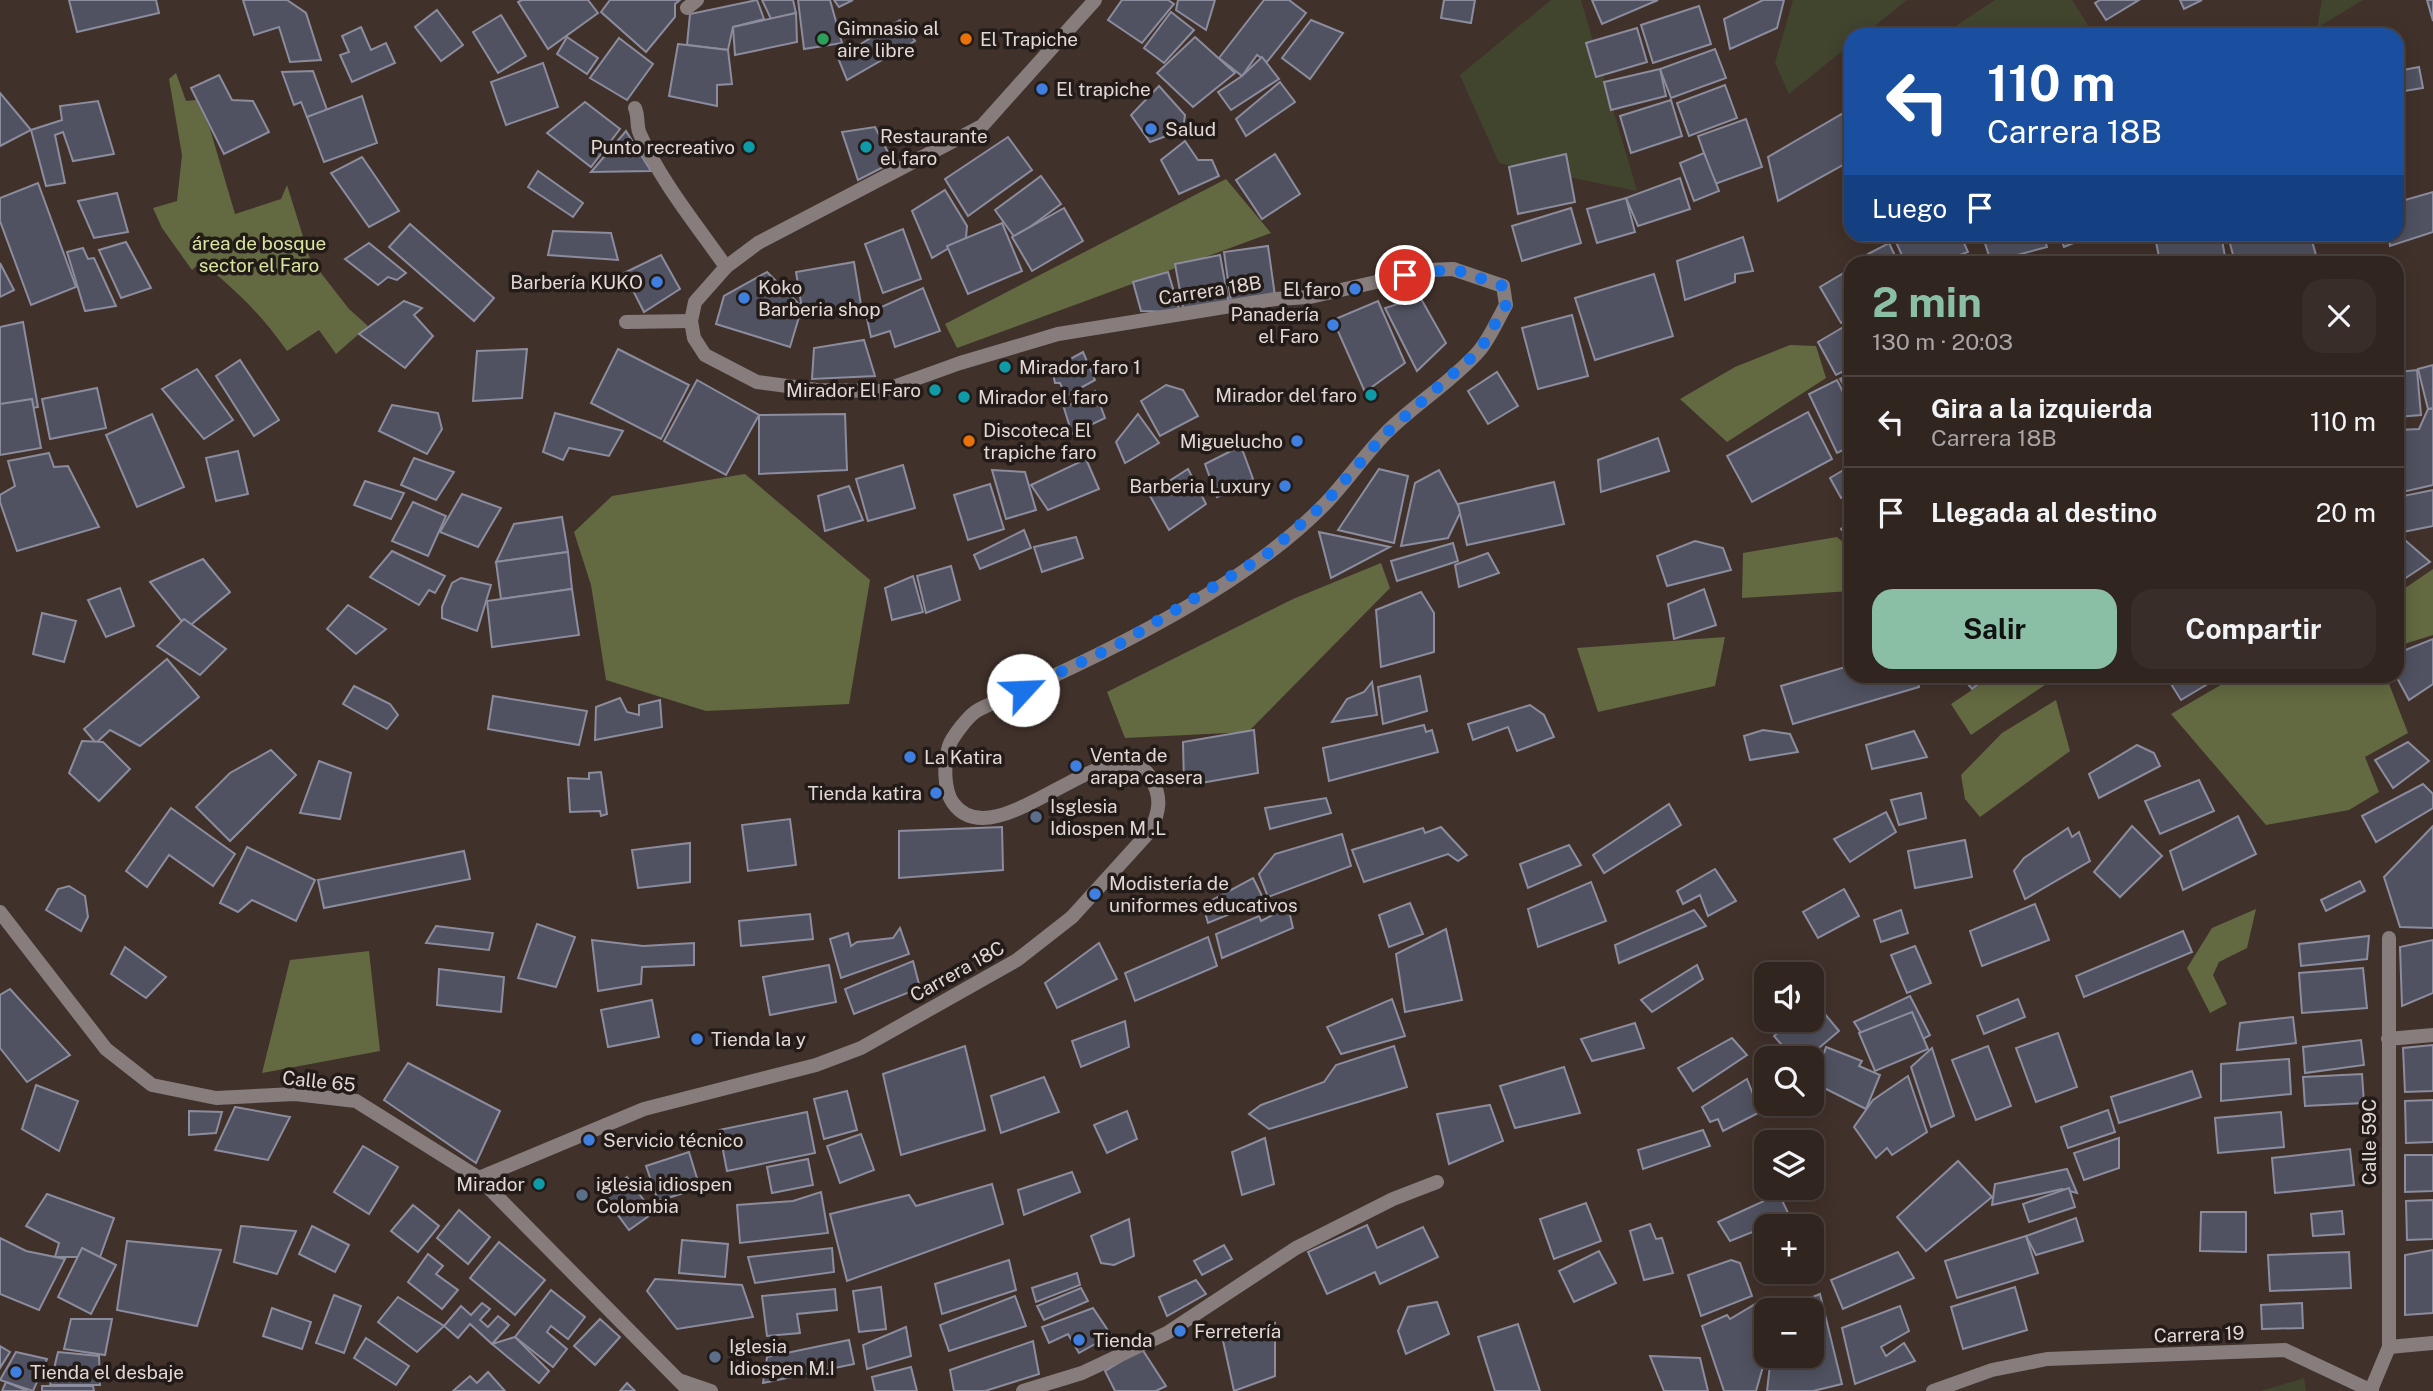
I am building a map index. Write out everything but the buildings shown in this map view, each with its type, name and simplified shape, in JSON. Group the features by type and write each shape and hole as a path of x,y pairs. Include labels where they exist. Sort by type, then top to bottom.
{"street":[{"path":"626,322 691,321 695,302 726,267 758,243 982,126 1095,0"},
{"path":"635,108 639,117 638,131 669,188 726,267"},
{"name":"Carrera 18B","path":"691,321 694,338 705,355 757,382 817,390 882,391 960,363 1058,334 1275,299 1310,297 1429,270 1453,269 1503,286 1506,305 1480,350 1385,434 1324,504 1266,555 1121,643 974,713 949,744 946,782 950,800"},
{"name":"Carrera 18C","path":"479,1178 644,1109 816,1065 861,1048 1017,960 1072,918 1152,830 1158,814 1160,794 1150,776 1140,767 1124,763 1104,766 1048,795 998,816 978,818 961,813 950,800"},
{"name":"Calle 65","path":"0,912 106,1049 152,1085 216,1098 295,1094 356,1101 479,1178 689,1391"},
{"name":"Calle 59C","path":"2389,938 2389,1347"},
{"path":"2388,1039 2433,1035"},
{"path":"1023,1391 1082,1373 1167,1333 1296,1248 1393,1199 1437,1182"},
{"path":"2389,1347 2433,1343"},
{"name":"Carrera 19","path":"1933,1391 1992,1370 2047,1359 2285,1350 2372,1391 2389,1347"},
{"path":"677,1379 711,1391"}],"green space":[{"path":"1551,0 1581,0 1637,191 1499,163 1460,75"},
{"path":"1793,0 1907,0 1872,28 1844,28 1844,50 1789,94 1775,63"},
{"path":"1995,0 2072,0 2088,25 2084,28 1953,28"},
{"path":"2322,0 2363,0 2317,28"},
{"name":"área de bosque sector el Faro","path":"176,73 186,101 196,100 210,129 235,214 281,199 287,185 310,259 349,309 368,326 336,354 319,330 287,351 258,314 213,272 201,262 192,270 162,228 153,208 177,201 182,155 169,79"},
{"path":"1226,179 1271,233 957,348 945,324"},
{"path":"1790,345 1816,346 1826,378 1727,442 1680,399 1735,367"},
{"path":"745,474 870,580 849,704 706,711 606,680 591,585 574,532 612,496"},
{"path":"1837,537 1844,543 1844,591 1742,598 1743,553"},
{"path":"1381,563 1390,588 1248,732 1125,738 1107,692 1293,599"},
{"path":"2433,569 2433,635 2404,644 2404,589"},
{"path":"1725,637 1715,686 1598,712 1577,648"},
{"path":"1982,683 2048,683 1971,735 1951,704"},
{"path":"2224,683 2389,683 2408,733 2365,757 2379,792 2349,810 2266,825 2171,714"},
{"path":"2056,700 2070,751 1980,817 1965,799 1961,775 2002,733"},
{"path":"2256,909 2247,948 2219,962 2213,975 2227,1004 2210,1013 2187,968 2212,928"},
{"path":"369,951 380,1051 262,1073 290,960"},
{"path":"2304,1378 2306,1391 2261,1391"}],"place":[{"name":"Gimnasio al aire libre","path":"823,39"},
{"name":"El Trapiche","path":"966,39"},
{"name":"El trapiche","path":"1042,89"},
{"name":"Salud","path":"1151,129"},
{"name":"Punto recreativo","path":"749,147"},
{"name":"Restaurante el faro","path":"866,147"},
{"name":"Barbería KUKO","path":"657,282"},
{"name":"El faro","path":"1355,289"},
{"name":"Koko Barberia shop","path":"744,298"},
{"name":"Panadería el Faro","path":"1333,325"},
{"name":"Mirador faro 1","path":"1005,367"},
{"name":"Mirador El Faro","path":"935,390"},
{"name":"Mirador del faro","path":"1371,395"},
{"name":"Mirador el faro","path":"964,397"},
{"name":"Discoteca El trapiche faro","path":"969,441"},
{"name":"Miguelucho","path":"1297,441"},
{"name":"Barberia Luxury","path":"1285,486"},
{"name":"La Katira","path":"910,757"},
{"name":"Venta de arapa casera","path":"1076,766"},
{"name":"Tienda katira","path":"936,793"},
{"name":"Isglesia Idiospen M .L","path":"1036,817"},
{"name":"Modistería de uniformes educativos","path":"1095,894"},
{"name":"Tienda la y","path":"697,1039"},
{"name":"Servicio técnico","path":"589,1140"},
{"name":"Mirador","path":"539,1184"},
{"name":"iglesia idiospen Colombia","path":"582,1195"},
{"name":"Ferretería","path":"1180,1331"},
{"name":"Tienda","path":"1079,1340"},
{"name":"Iglesia Idiospen M.I","path":"715,1357"},
{"name":"Tienda el desbaje","path":"16,1372"}],"route":[{"path":"1023,690 1121,643 1266,555 1324,504 1385,434 1480,350 1506,305 1503,286 1453,269 1405,275"}]}
